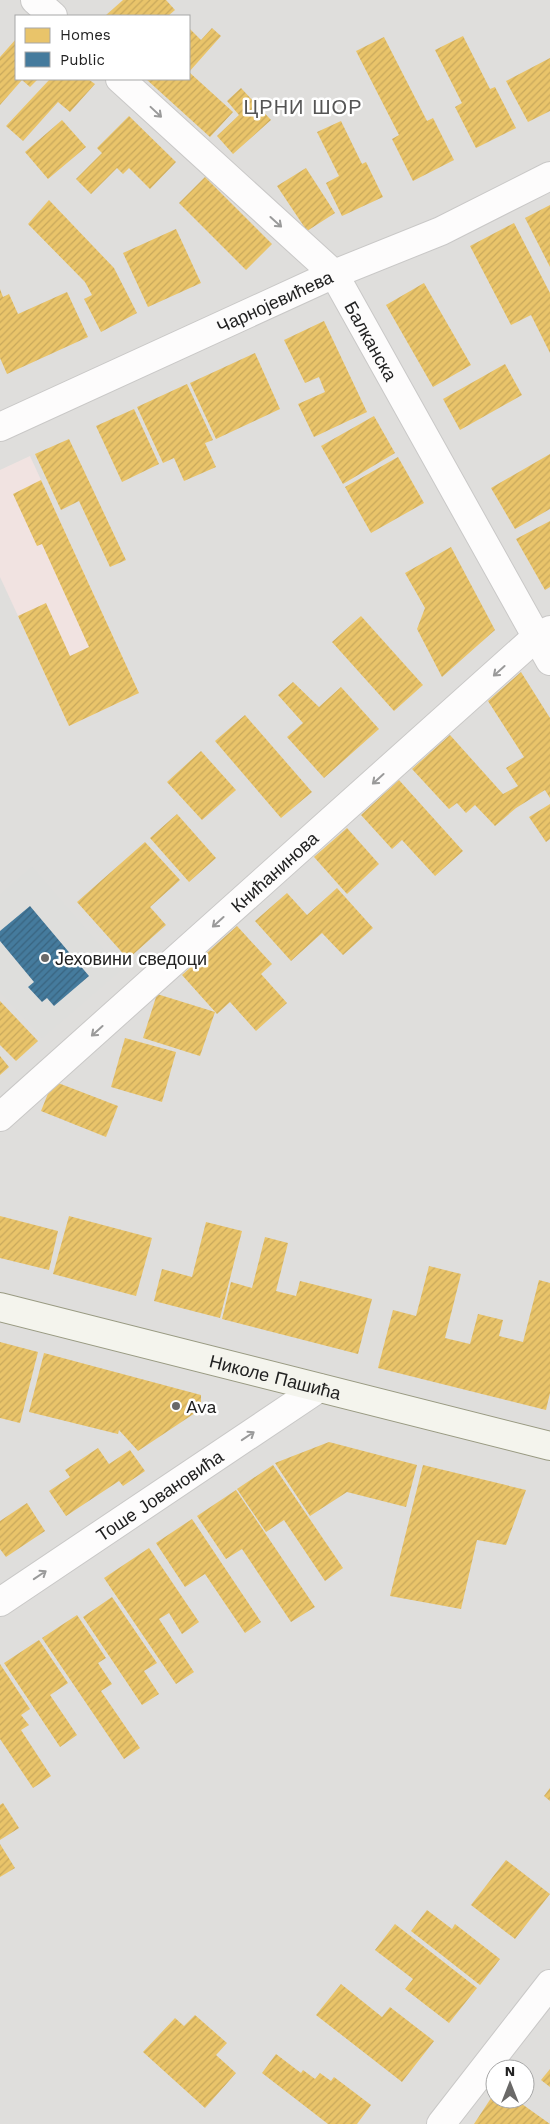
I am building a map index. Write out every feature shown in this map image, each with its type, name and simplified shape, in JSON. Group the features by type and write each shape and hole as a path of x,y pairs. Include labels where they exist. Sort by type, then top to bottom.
{"main road":[{"name":"Николе Пашића","path":"0,1307 550,1446"}],"street":[{"path":"35,0 52,15"},
{"name":"Балканска","path":"121,80 334,274 543,634 550,661"},
{"name":"Чарнојевићева","path":"0,427 334,274 441,231 550,176"},
{"name":"Книћанинова","path":"0,1117 543,634"},
{"name":"Тоше Јовановића","path":"0,1602 319,1388"},
{"path":"442,2124 550,1984"}],"shaded area":[{"path":"0,0 550,0 550,2124 0,2124"},
{"path":"30,456 139,693 69,726 0,577 0,470"},
{"path":"32,867 121,970 42,1038 0,991 0,895"}],"building: Homes":[{"path":"123,0 166,0 175,10 169,15 106,15"},
{"path":"212,28 221,36 190,71 190,29 201,40"},
{"path":"463,36 490,89 495,87 516,128 476,148 455,107 462,103 435,50"},
{"path":"384,37 427,121 433,118 454,160 413,181 392,139 399,135 356,51"},
{"path":"15,40 15,80 22,80 0,105 0,57"},
{"path":"550,58 550,111 528,122 506,81"},
{"path":"190,73 233,112 210,137 147,80 190,80"},
{"path":"22,80 37,80 30,87"},
{"path":"49,80 89,80 95,84 70,112 58,102 23,141 6,126"},
{"path":"241,88 271,120 233,154 217,136 239,115 227,101"},
{"path":"129,116 176,162 150,189 129,168 123,174 117,168 91,194 76,179 102,153 97,148"},
{"path":"62,120 86,147 48,179 25,152"},
{"path":"341,121 362,164 366,162 383,197 342,216 326,183 339,176 317,132"},
{"path":"306,168 335,213 307,231 277,186"},
{"path":"205,177 272,244 246,270 179,203"},
{"path":"49,200 114,268 137,313 101,332 84,299 92,295 85,282 28,224"},
{"path":"550,205 550,267 525,218"},
{"path":"514,223 550,293 550,353 531,315 511,325 470,246"},
{"path":"176,229 201,283 148,307 123,253"},
{"path":"424,283 471,365 433,387 386,305"},
{"path":"0,289 3,297 9,294 18,314 67,292 88,337 7,374 0,358"},
{"path":"324,321 367,412 314,437 298,404 325,392 319,377 305,383 284,340"},
{"path":"255,353 280,409 216,439 190,383"},
{"path":"505,364 522,395 460,430 443,399"},
{"path":"187,384 213,440 205,443 216,467 184,481 174,458 163,463 137,407"},
{"path":"134,409 159,464 122,482 96,426"},
{"path":"374,416 395,453 343,484 321,446"},
{"path":"69,439 126,560 110,567 79,501 61,510 35,454"},
{"path":"550,454 550,509 515,529 491,488"},
{"path":"398,457 424,503 371,533 345,487"},
{"path":"41,480 139,693 69,726 18,616 46,603 70,656 89,647 42,544 37,546 13,494"},
{"path":"550,521 550,587 545,590 516,539"},
{"path":"451,547 495,630 442,677 417,629 425,608 405,573"},
{"path":"361,616 423,685 394,711 332,642"},
{"path":"521,672 550,718 550,798 545,790 516,808 495,826 475,805 466,813 457,803 449,809 412,769 450,735 503,794 518,786 506,768 524,757 488,701"},
{"path":"293,682 319,707 341,687 379,729 324,778 287,737 303,723 278,695"},
{"path":"245,715 312,792 281,818 215,741"},
{"path":"201,751 236,790 202,820 167,782"},
{"path":"399,780 463,851 435,876 402,840 392,849 361,815"},
{"path":"550,804 550,839 546,842 529,817"},
{"path":"177,814 216,858 189,882 150,838"},
{"path":"347,828 379,864 347,894 314,857"},
{"path":"145,842 180,880 150,907 166,925 128,959 77,902"},
{"path":"337,888 373,928 343,955 322,933 291,961 255,921 287,893 307,915"},
{"path":"237,926 272,964 261,974 287,1003 256,1031 230,1002 217,1014 182,975"},
{"path":"157,994 215,1012 200,1056 143,1038"},
{"path":"0,1001 38,1041 16,1061 0,1045"},
{"path":"125,1038 176,1052 162,1102 111,1087"},
{"path":"0,1056 9,1067 0,1075"},
{"path":"53,1081 118,1106 106,1137 41,1111"},
{"path":"0,1216 58,1231 49,1270 0,1258"},
{"path":"69,1216 152,1238 136,1296 53,1274"},
{"path":"206,1222 242,1231 220,1318 154,1301 162,1269 192,1277"},
{"path":"265,1237 288,1243 276,1291 296,1296 300,1281 372,1299 358,1354 222,1319 231,1282 252,1288"},
{"path":"429,1266 461,1274 445,1338 470,1344 478,1314 503,1320 499,1336 523,1342 539,1280 550,1283 550,1393 546,1410 378,1368 393,1310 416,1316"},
{"path":"0,1342 38,1352 20,1423 0,1418"},
{"path":"44,1353 201,1395 201,1409 138,1451 119,1430 118,1434 29,1412"},
{"path":"329,1442 417,1465 406,1507 347,1492 310,1516 275,1463"},
{"path":"98,1448 109,1464 130,1450 145,1471 123,1486 119,1481 66,1516 49,1491 70,1477 65,1470"},
{"path":"273,1465 343,1568 325,1581 284,1520 266,1532 237,1489"},
{"path":"423,1465 526,1490 506,1545 477,1540 461,1609 390,1596"},
{"path":"236,1490 315,1607 291,1622 242,1549 226,1559 197,1516"},
{"path":"27,1503 45,1531 6,1557 0,1549 0,1521"},
{"path":"192,1519 261,1622 245,1633 205,1574 185,1587 156,1543"},
{"path":"149,1548 199,1622 182,1634 169,1613 159,1619 194,1672 176,1684 104,1578"},
{"path":"112,1597 157,1663 144,1671 159,1694 142,1705 83,1617"},
{"path":"77,1615 106,1658 98,1663 112,1684 101,1691 140,1748 124,1759 42,1638"},
{"path":"39,1640 68,1683 50,1695 77,1735 60,1747 4,1663"},
{"path":"0,1664 30,1709 21,1715 29,1725 21,1730 51,1776 33,1788 0,1739"},
{"path":"550,1788 550,1801 544,1796"},
{"path":"3,1803 19,1828 0,1840 0,1805"},
{"path":"0,1844 15,1868 0,1877"},
{"path":"506,1860 550,1894 515,1939 471,1905"},
{"path":"427,1910 452,1929 455,1924 500,1959 480,1985 411,1931"},
{"path":"395,1924 477,1988 449,2023 405,1989 413,1979 375,1950"},
{"path":"341,1984 382,2017 390,2007 434,2041 402,2082 316,2015"},
{"path":"195,2015 227,2043 216,2055 236,2073 205,2108 143,2052 175,2018 184,2026"},
{"path":"276,2054 301,2073 303,2070 315,2079 320,2073 331,2081 334,2077 371,2105 357,2124 328,2124 262,2073"},
{"path":"550,2069 550,2087 541,2080"},
{"path":"485,2107 485,2109 529,2109 550,2124 474,2124"}],"building: Public":[{"name":"Јеховини сведоци","path":"30,906 89,976 54,1006 47,998 42,1002 28,987 34,982 0,941 0,931"}],"place":[{"name":"Јеховини сведоци","path":"45,958"},
{"name":"Ava","path":"176,1406"}],"district":[{"name":"ЦРНИ ШОР","path":"303,107"}]}
